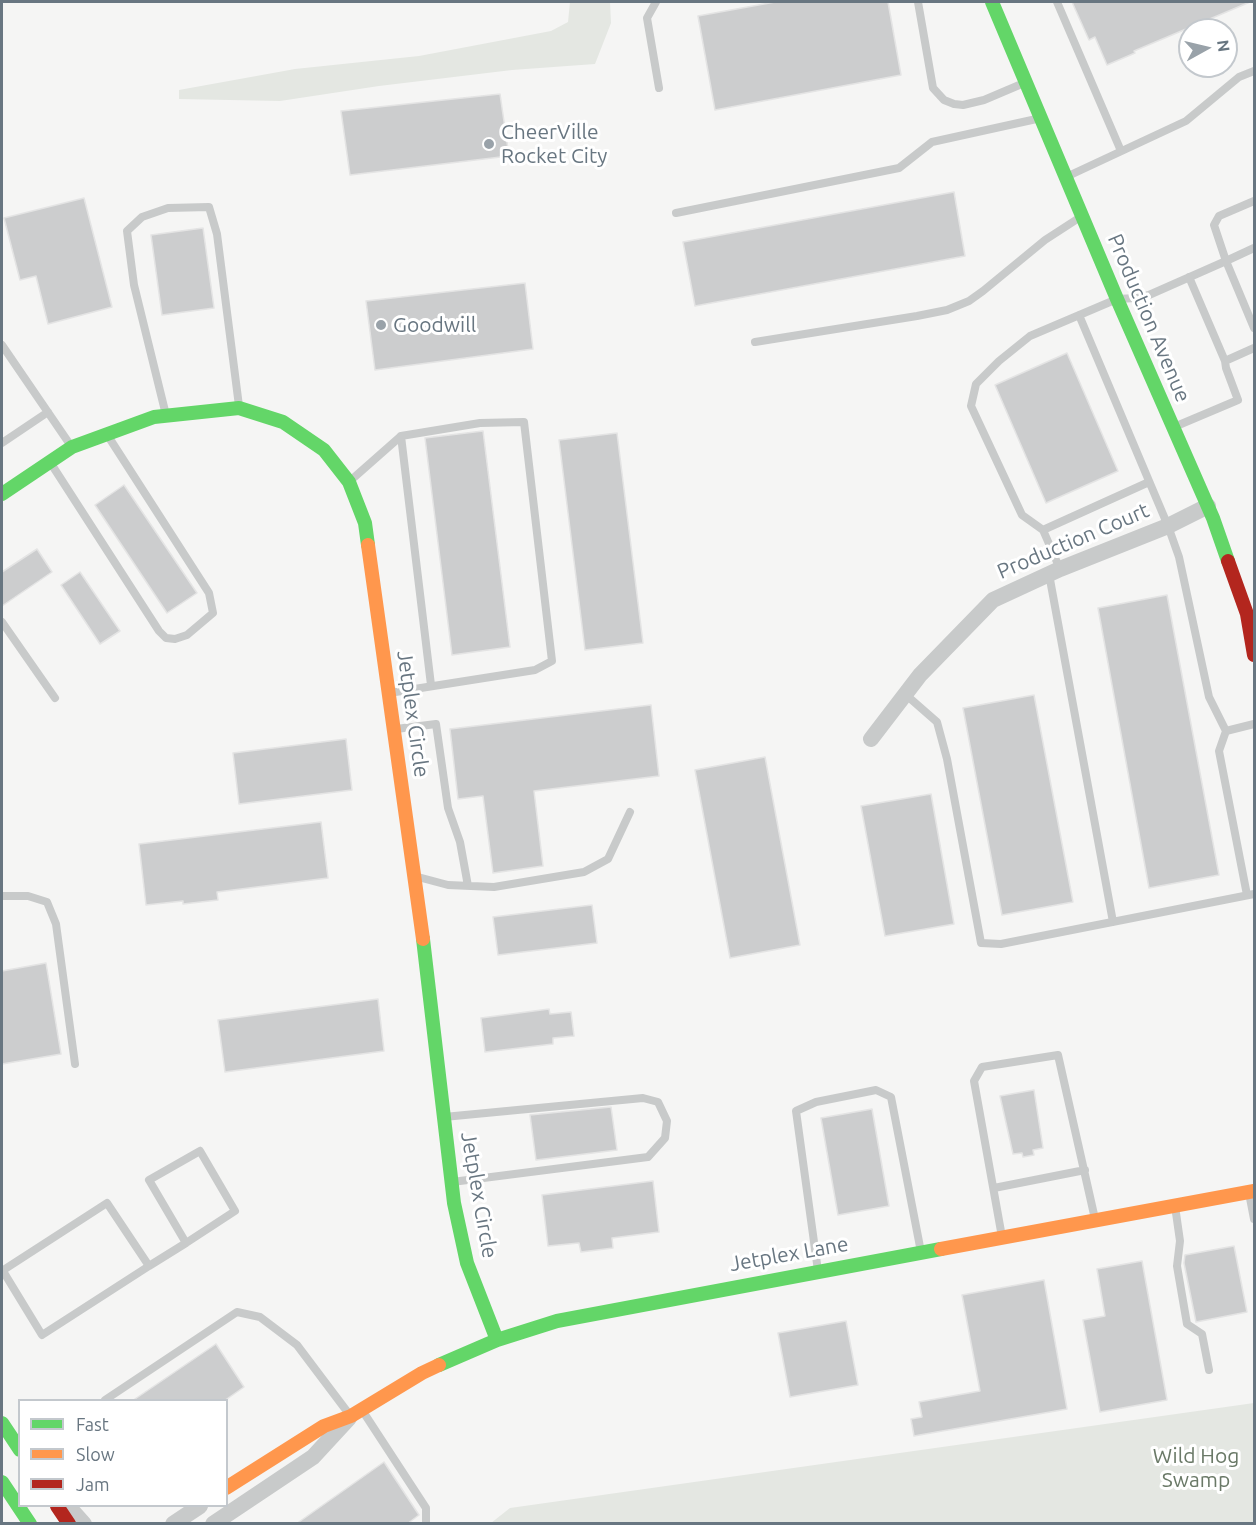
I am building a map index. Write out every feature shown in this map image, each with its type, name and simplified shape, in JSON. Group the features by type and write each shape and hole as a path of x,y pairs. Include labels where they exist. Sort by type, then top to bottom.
{"street":[{"name":"Production Avenue","path":"992,2 1117,299 1208,506 1247,614 1254,655"},
{"name":"Jetplex Circle","path":"2,494 72,447 107,434 154,417 239,408 283,422 324,450 349,482 365,523 415,876 454,1203 467,1263 497,1340"},
{"name":"Production Court","path":"871,739 920,675 993,600 1054,571 1168,526 1208,506"},
{"name":"Jetplex Lane","path":"228,1487 324,1426 356,1413 422,1373 497,1340 556,1321 1252,1192"},
{"name":"Jetplex Lane","path":"213,1524 313,1456 356,1413"},
{"path":"2,1423 18,1447"},
{"path":"2,1482 18,1506"},
{"path":"19,1507 30,1524"},
{"path":"58,1507 69,1524"},
{"path":"69,1507 84,1524"},
{"path":"173,1524 198,1507"}],"lane":[{"path":"656,2 647,18 659,88"},
{"path":"918,2 933,88 944,99 954,104 974,102 1026,82"},
{"path":"1057,2 1121,151"},
{"path":"1066,177 1186,122 1239,77 1254,71"},
{"path":"676,213 899,168 933,142 1041,118"},
{"path":"1254,201 1225,213 1216,220 1214,225 1226,261 1254,328"},
{"path":"166,416 134,285 127,231 142,218 168,208 209,207 217,234 239,408"},
{"path":"755,342 947,310 969,301 1045,240 1082,216"},
{"path":"1113,922 1054,571 1043,530 1022,515 971,406 976,384 999,361 1030,336 1117,299 1149,295 1254,249"},
{"path":"1173,428 1238,400 1225,361 1189,278"},
{"path":"905,694 937,722 947,759 981,943 1001,944 1251,894 1219,752 1226,731 1209,697 1179,557 1079,315"},
{"path":"2,345 72,447"},
{"path":"1225,361 1254,348"},
{"path":"2,443 48,412"},
{"path":"349,482 401,436 480,423 524,422 552,662 535,670 389,693"},
{"path":"49,462 159,631 166,638 175,639 187,635 213,613 209,593 107,434"},
{"path":"401,436 431,686"},
{"path":"1043,530 1149,482"},
{"path":"2,622 55,698"},
{"path":"394,730 436,724 448,808 460,842 468,886"},
{"path":"1226,731 1254,724"},
{"path":"415,876 448,885 494,887 584,872 608,859 630,812"},
{"path":"2,896 28,896 47,902 56,924 75,1064"},
{"path":"1003,1237 974,1081 982,1067 1058,1055 1095,1220"},
{"path":"818,1271 796,1111 816,1102 876,1090 891,1097 921,1252"},
{"path":"444,1117 643,1098 658,1102 666,1121 665,1138 648,1157 452,1182"},
{"path":"149,1266 107,1203 2,1271 42,1335 186,1243 235,1211 200,1151 149,1180 186,1243"},
{"path":"994,1188 1085,1170"},
{"path":"1252,1192 1254,1219"},
{"path":"1175,1206 1180,1240 1177,1266 1187,1324 1202,1334 1209,1370"},
{"path":"108,1399 237,1312 260,1317 297,1346 356,1413 426,1508 426,1524"}],"green space":[{"path":"570,2 610,2 611,23 595,64 512,70 280,101 179,99 179,90 295,69 419,56 551,31 568,22"},
{"name":"Wild Hog Swamp","path":"1254,1403 1254,1523 491,1523 510,1508"}],"building":[{"path":"775,2 888,2 901,75 715,110 698,16"},
{"path":"1072,2 1250,2 1212,18 1178,18 1178,32 1107,65 1095,37 1089,40"},
{"path":"500,94 509,156 350,175 341,111"},
{"path":"954,192 965,256 695,306 683,242"},
{"path":"84,198 112,307 48,324 36,276 20,280 4,218"},
{"path":"203,228 214,308 162,315 151,235"},
{"path":"525,283 533,349 375,370 366,301"},
{"path":"1067,353 1118,471 1046,503 995,385"},
{"path":"483,431 510,647 452,655 425,438"},
{"path":"617,433 643,643 585,650 559,440"},
{"path":"124,485 197,593 167,613 95,505"},
{"path":"37,549 52,572 2,606 2,572"},
{"path":"80,572 120,631 100,644 61,585"},
{"path":"1167,595 1219,875 1149,888 1098,608"},
{"path":"1034,695 1073,902 1002,915 963,708"},
{"path":"651,705 659,776 534,791 543,866 493,873 483,796 458,799 450,729"},
{"path":"346,739 352,790 239,804 233,753"},
{"path":"765,757 800,945 730,958 695,770"},
{"path":"931,794 954,924 885,936 861,806"},
{"path":"321,822 328,878 217,892 218,900 146,905 139,844"},
{"path":"592,905 597,943 498,955 493,917"},
{"path":"46,963 61,1054 2,1064 2,971"},
{"path":"378,999 384,1051 225,1072 218,1020"},
{"path":"549,1009 550,1014 571,1012 574,1036 553,1038 553,1044 485,1052 481,1018"},
{"path":"1034,1090 1043,1148 1033,1150 1034,1155 1023,1157 1022,1153 1013,1154 1000,1096"},
{"path":"611,1107 617,1150 536,1160 530,1115"},
{"path":"872,1109 889,1206 838,1215 821,1118"},
{"path":"653,1181 659,1232 612,1238 613,1248 581,1252 579,1243 548,1246 542,1195"},
{"path":"1234,1246 1247,1312 1196,1322 1184,1263 1185,1255"},
{"path":"1142,1261 1167,1400 1100,1412 1083,1320 1105,1316 1097,1269"},
{"path":"1044,1280 1067,1409 914,1436 911,1419 922,1417 919,1402 980,1391 962,1295"},
{"path":"846,1321 858,1385 790,1397 778,1333"},
{"path":"216,1344 244,1387 227,1399 135,1399"},
{"path":"384,1462 419,1515 407,1524 296,1524"}],"traffic: fast":[{"path":"992,2 1117,299 1213,518 1228,561"},
{"path":"2,494 72,447 154,417 239,408 283,422 324,450 349,482 365,523 368,545"},
{"path":"423,939 454,1203 467,1263 497,1340"},
{"path":"439,1365 497,1340 557,1321 941,1249"},
{"path":"2,1423 18,1447"},
{"path":"2,1482 18,1506"},
{"path":"19,1507 30,1524"}],"traffic: slow":[{"path":"368,545 423,939"},
{"path":"941,1249 1254,1191"},
{"path":"228,1487 324,1426 351,1416 439,1365"}],"traffic: jam":[{"path":"1228,561 1247,614 1254,655"},
{"path":"58,1507 69,1524"}],"place":[{"name":"CheerVille Rocket City","path":"489,144"},
{"name":"Goodwill","path":"381,325"}]}
